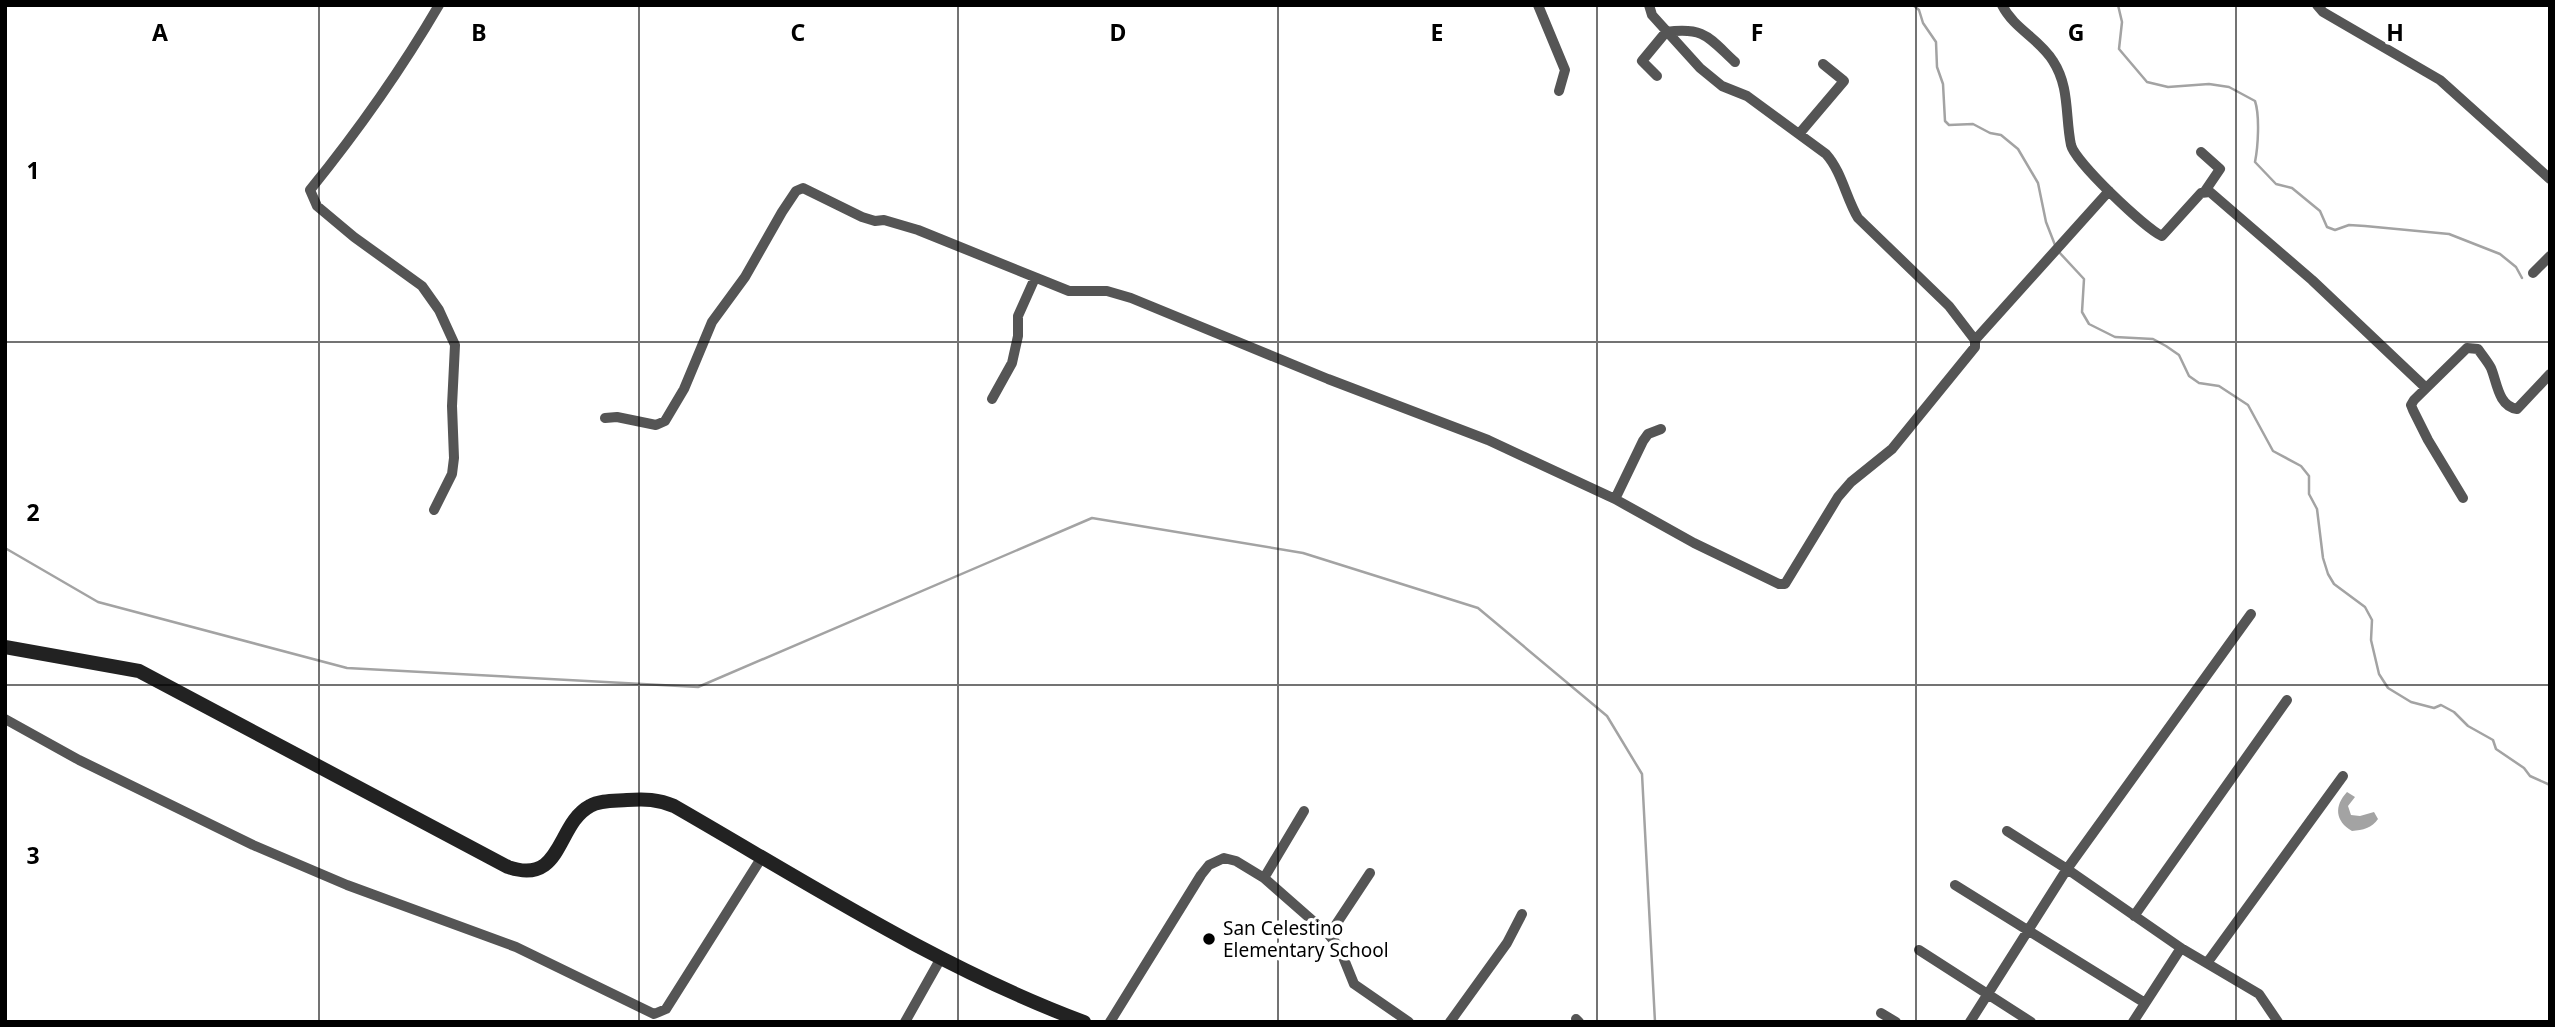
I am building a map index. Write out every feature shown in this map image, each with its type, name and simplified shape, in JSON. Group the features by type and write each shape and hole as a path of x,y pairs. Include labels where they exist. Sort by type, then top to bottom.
{"main road":[{"path":"5,647 139,671 520,872 544,866 553,858 587,807 606,802 660,800 941,958 1084,1022"}],"street":[{"path":"434,510 452,474 455,345 439,310 422,286 354,237 317,206 310,190 373,107 439,5"},
{"path":"1538,5 1565,70 1559,91"},
{"path":"605,418 617,417 656,425 664,421 684,389 712,322 733,296 796,191 803,188 862,217 918,230 1069,291 1107,291 1131,298 1328,379 1488,440 1615,499 1694,543 1779,584 1785,584 1838,497 1851,482 1892,449 1975,347 1975,340 1950,306 1858,219 1833,162 1747,96 1722,86 1700,68 1652,15 1649,5"},
{"path":"2002,5 2012,20 2053,60 2066,92 2073,152 2135,216 2162,236 2205,191 2220,169 2201,152"},
{"path":"2317,5 2323,12 2440,80 2550,179"},
{"path":"1657,76 1642,64 1642,61 1666,32 1687,29 1698,31 1735,62"},
{"path":"1799,134 1844,81 1823,64"},
{"path":"2540,171 2550,161"},
{"path":"1975,340 2109,191"},
{"path":"2205,191 2210,192 2312,280 2426,388"},
{"path":"2533,274 2550,256"},
{"path":"992,399 1015,354 1018,316 1035,278"},
{"path":"2463,498 2413,410 2411,405 2414,400 2467,348 2478,349 2491,369 2493,382 2511,408 2517,409 2550,374"},
{"path":"1615,499 1643,441 1648,434 1661,429"},
{"path":"1970,1022 2067,869 2251,614"},
{"path":"2134,916 2287,700"},
{"path":"5,719 79,760 253,845 347,886 516,947 654,1014 666,1009 762,857"},
{"path":"2207,963 2343,776"},
{"path":"1264,878 1304,811"},
{"path":"2007,831 2181,948 2259,994 2278,1022"},
{"path":"1110,1022 1195,884 1209,865 1224,858 1236,861 1264,878 1329,935 1339,947 1354,984 1409,1022"},
{"path":"1329,935 1370,873"},
{"path":"1955,885 2145,1003"},
{"path":"1450,1022 1507,943 1522,914"},
{"path":"2133,1022 2181,948"},
{"path":"1919,950 2031,1022"},
{"path":"905,1022 941,958"},
{"path":"1881,1013 1896,1022"}],"shaded area":[{"path":"2347,792 2355,797 2348,806 2351,815 2360,816 2374,812 2378,819 2373,825 2352,831 2342,823 2338,808"}],"waterway":[{"path":"1913,5 1919,10 1923,23 1936,42 1937,67 1943,84 1945,121 1949,125 1973,124 1990,133 2001,135 2018,149 2038,183 2046,222 2055,245"},
{"path":"2118,5 2122,22 2119,49 2147,82 2168,87 2209,84 2229,87 2255,101 2258,115 2255,162 2276,184 2292,188 2320,211 2327,227 2335,230 2349,225 2449,234 2500,254 2516,267 2522,278"},
{"path":"2058,251 2084,279 2082,312 2089,324 2115,337 2153,339 2166,346 2179,355 2189,376 2199,383 2219,386 2248,405 2273,451 2301,466 2309,476 2309,494 2317,509 2323,558 2328,574 2334,584 2365,607 2372,620 2371,640 2379,674 2388,688 2411,702 2434,708 2441,705 2454,712 2468,726 2493,740 2496,749 2524,768 2530,776 2550,785"},
{"path":"5,548 98,602 347,668 698,687 1092,518 1303,553 1478,608 1607,716 1642,774 1655,1022"}],"place":[{"name":"San Celestino Elementary School","path":"1209,939"}]}
